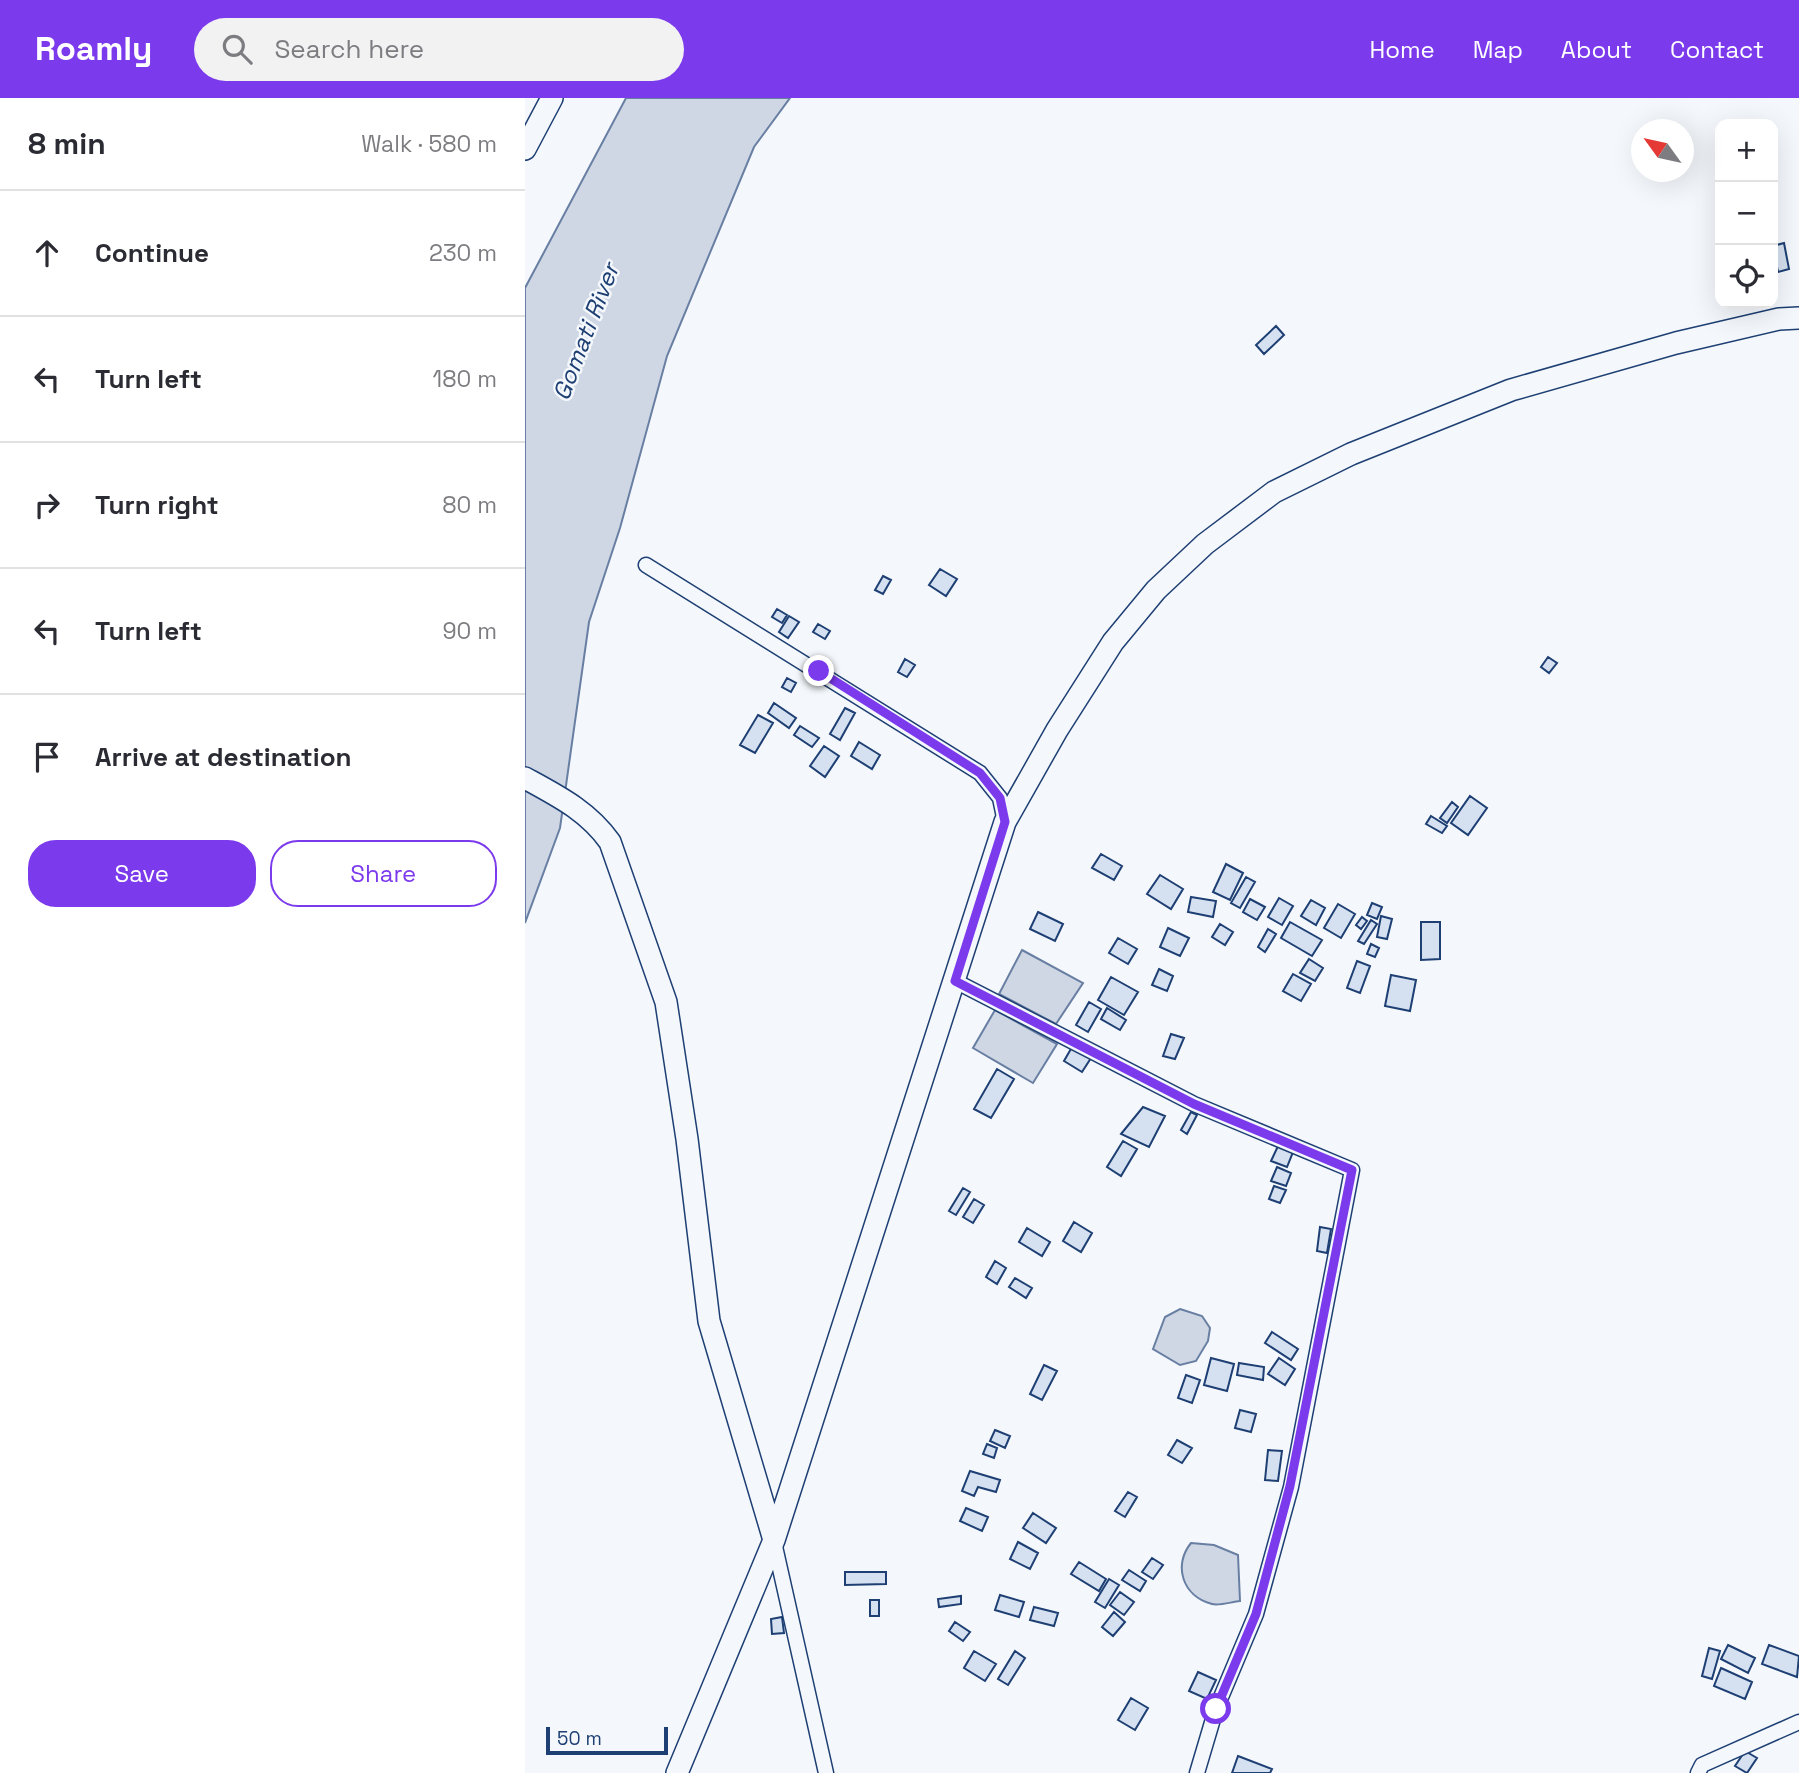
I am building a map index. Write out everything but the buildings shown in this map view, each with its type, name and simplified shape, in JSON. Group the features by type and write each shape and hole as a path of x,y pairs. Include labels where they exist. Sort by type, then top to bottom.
{"street":[{"path":"525,149 552,98"},
{"path":"677,1773 774,1540 1005,822 1057,730 1113,642 1156,590 1205,544 1274,492 1351,454 1511,390 1676,343 1799,318"},
{"path":"646,565 980,773 1000,798 1005,822"},
{"path":"525,778 573,804 595,820 610,842 666,1002 687,1139 709,1321 774,1540 826,1773"},
{"path":"955,981 1194,1104 1352,1170 1290,1486 1256,1614 1216,1709 1197,1773"},
{"path":"1698,1773 1702,1765 1799,1722"}],"water":[{"name":"Gomati River","path":"626,98 790,98 754,147 667,356 620,528 589,622 560,828 525,923 525,288"},
{"path":"1022,950 1083,983 1056,1024 999,994"},
{"path":"995,1010 1057,1044 1033,1083 973,1048"},
{"path":"1180,1309 1202,1316 1210,1328 1208,1341 1196,1361 1180,1365 1153,1349 1165,1317"},
{"path":"1191,1543 1214,1545 1238,1555 1240,1601 1212,1604 1202,1600 1187,1587 1183,1579 1182,1561"}],"route":[{"path":"819,671 980,773 992,784 1000,798 1005,822 955,981 1194,1104 1352,1170 1305,1423 1290,1486 1256,1614 1216,1709"}]}
